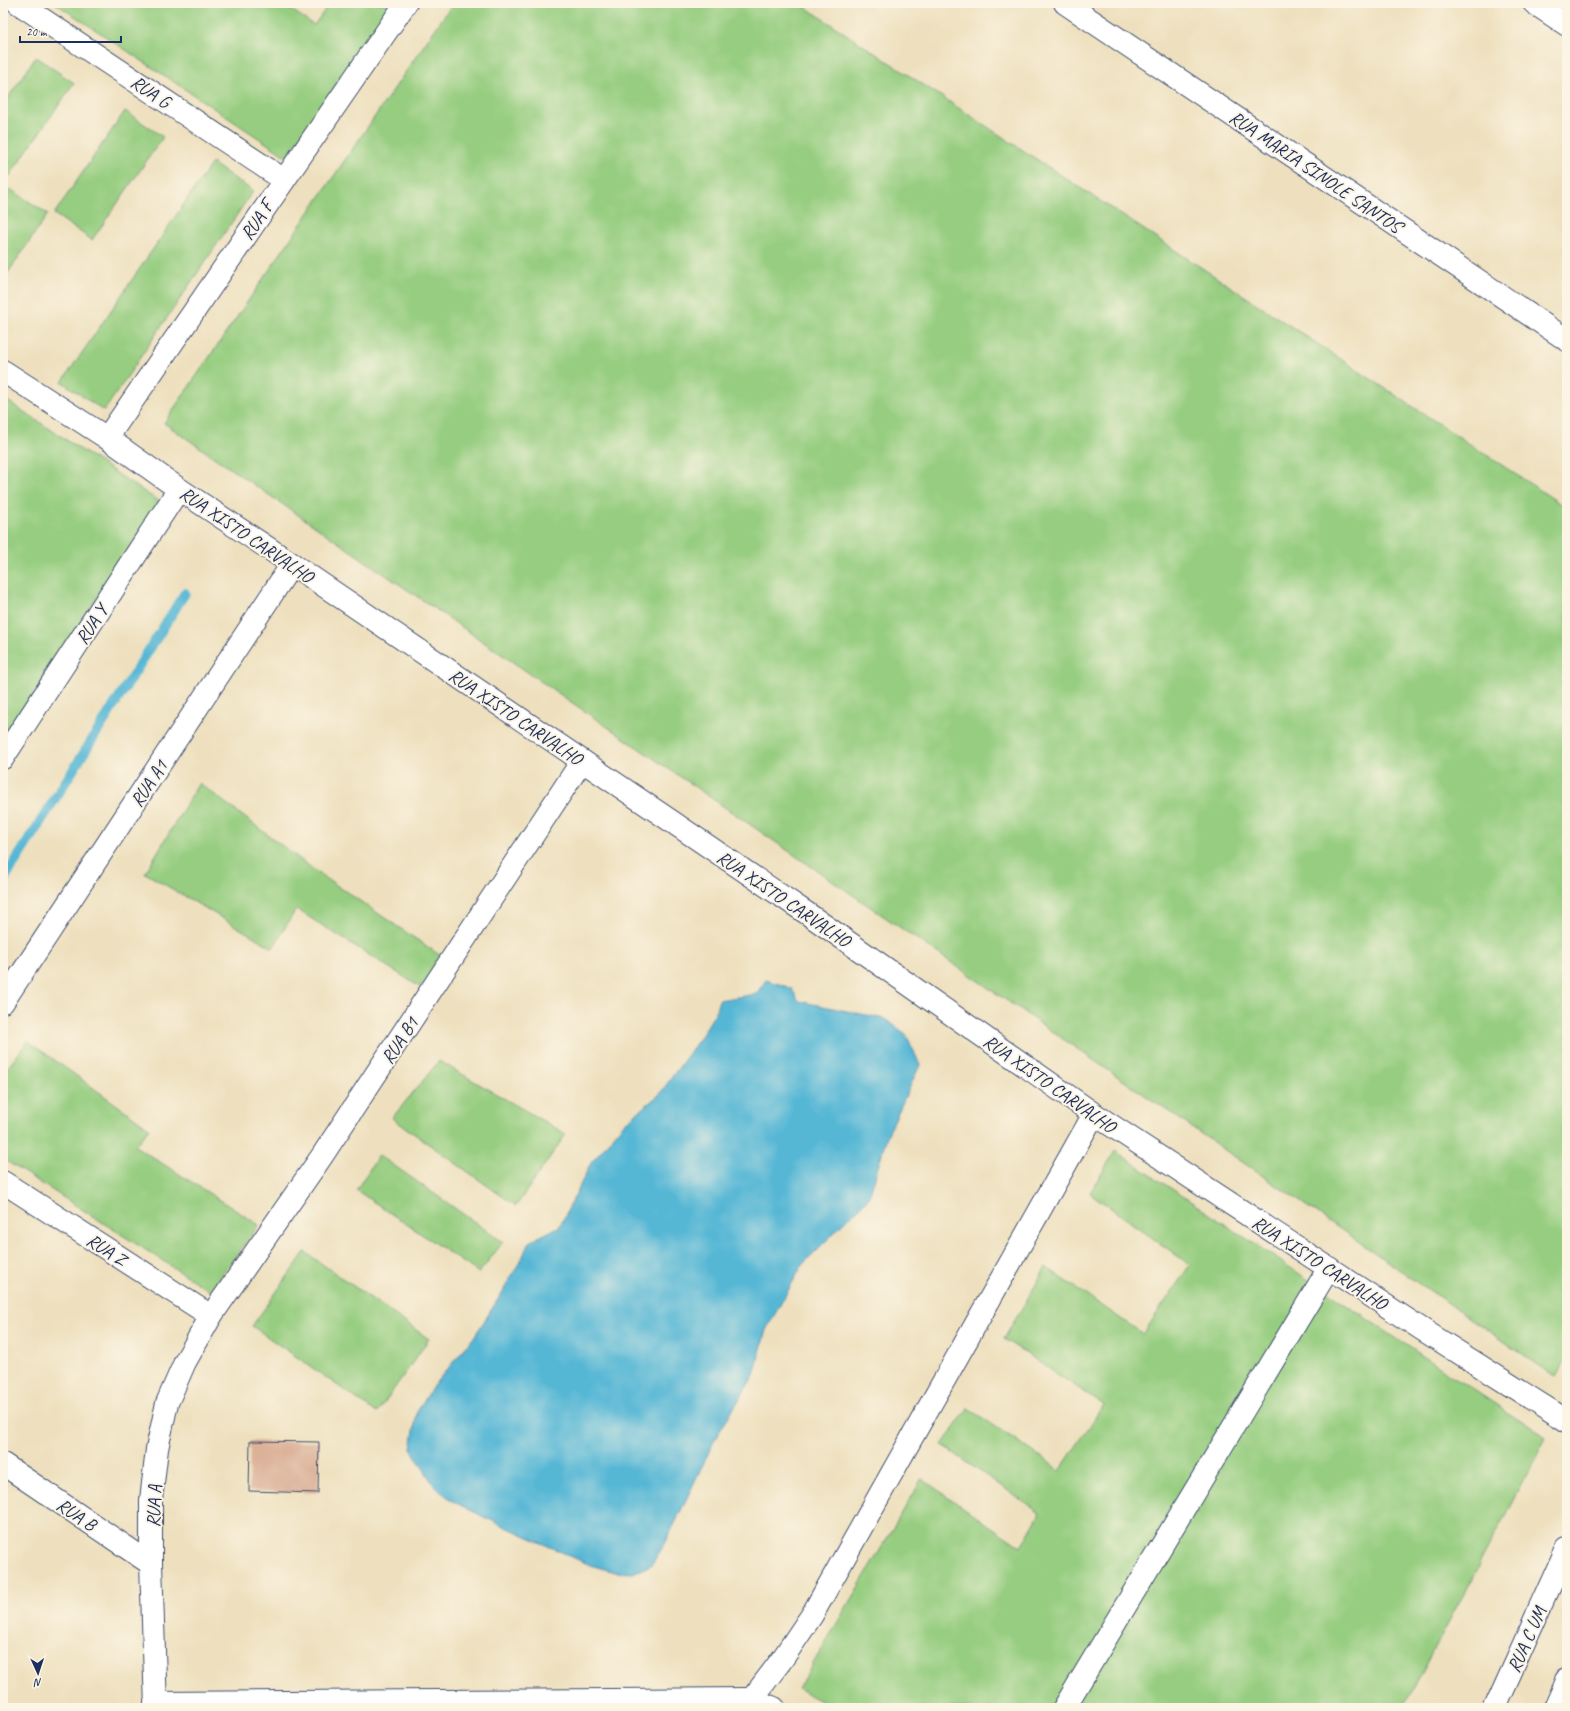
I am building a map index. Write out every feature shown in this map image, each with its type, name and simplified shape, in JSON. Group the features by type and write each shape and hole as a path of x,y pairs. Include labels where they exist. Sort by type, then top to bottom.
{"street":[{"name":"RUA G","path":"18,3 284,180"},
{"name":"RUA F","path":"107,438 406,3"},
{"name":"RUA MARIA SINOLE SANTOS","path":"1065,3 1567,340"},
{"path":"1534,3 1567,25"},
{"name":"RUA XISTO CARVALHO","path":"3,371 107,438 179,489 808,914 1094,1114 1329,1268 1567,1421"},
{"name":"RUA Y","path":"3,758 179,489"},
{"name":"RUA A1","path":"3,1002 292,564"},
{"name":"RUA B1","path":"211,1316 322,1156 582,761"},
{"path":"752,1699 783,1658 815,1608 1094,1114"},
{"name":"RUA Z","path":"3,1182 211,1316"},
{"path":"1064,1708 1329,1268"},
{"name":"RUA A","path":"155,1706 151,1500 156,1449 167,1403 185,1362 211,1316"},
{"name":"RUA B","path":"3,1464 152,1564"},
{"name":"RUA C UM","path":"1495,1708 1567,1548"},
{"path":"1555,1708 1567,1681"},
{"path":"155,1706 752,1699 774,1708"}],"green space":[{"path":"55,3 281,3 314,25 330,3 391,3 287,157"},
{"path":"453,3 799,3 1567,508 1567,1355 1556,1377 164,423"},
{"path":"36,57 74,83 3,185 3,105"},
{"path":"125,111 163,137 92,240 54,214"},
{"path":"212,163 253,191 104,411 62,382"},
{"path":"10,189 48,214 3,280 3,199"},
{"path":"3,398 160,502 3,740"},
{"path":"199,783 317,872 444,958 420,987 296,909 273,948 145,873"},
{"path":"28,1041 149,1128 135,1146 259,1225 210,1291 3,1159 3,1074"},
{"path":"439,1061 566,1134 516,1206 392,1118"},
{"path":"1115,1151 1546,1438 1403,1708 833,1708 798,1689 922,1479 1021,1547 1040,1513 942,1445 968,1408 1060,1470 1104,1405 1004,1339 1046,1267 1143,1334 1190,1265 1090,1193"},
{"path":"379,1155 503,1242 479,1273 356,1190"},
{"path":"305,1252 429,1339 377,1413 252,1326"}],"water":[{"path":"766,980 791,988 799,1001 885,1019 906,1034 920,1065 887,1136 869,1198 803,1264 766,1330 754,1375 715,1439 665,1544 651,1565 633,1573 615,1572 590,1565 486,1518 454,1502 435,1487 411,1449 417,1412 434,1385 474,1337 502,1293 523,1256 529,1242 560,1226 591,1163 624,1123 659,1095 700,1038 715,1013 719,1000 756,994"}],"building":[{"path":"250,1441 319,1442 318,1493 249,1491"}],"waterway":[{"path":"3,881 185,593"}]}
